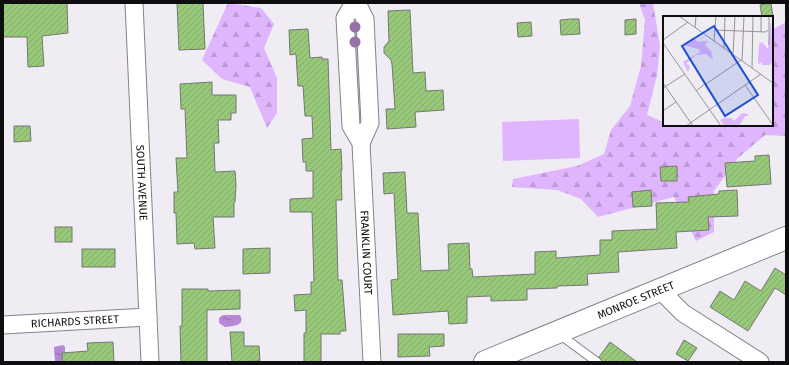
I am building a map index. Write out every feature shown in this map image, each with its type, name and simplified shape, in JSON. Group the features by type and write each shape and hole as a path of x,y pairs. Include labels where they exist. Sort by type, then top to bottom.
{"main road":[{"name":"MONROE STREET","path":"485,362 786,238"}],"street":[{"name":"SOUTH AVENUE","path":"134,3 150,362"},
{"name":"FRANKLIN COURT","path":"354,3 345,18 351,126 360,143 372,362"},
{"name":"FRANKLIN COURT","path":"357,3 365,18 370,123 360,143"},
{"path":"660,290 682,312 749,359"},
{"name":"RICHARDS STREET","path":"3,325 148,317"}],"lane":[{"path":"556,333 597,362"}],"green space":[{"path":"228,3 261,8 274,24 264,48 277,78 277,113 267,128 250,87 222,79 202,60"},
{"path":"639,3 653,3 660,46 657,75 647,115 663,122 663,126 773,126 773,29 786,22 786,136 765,135 738,158 714,191 714,232 696,241 674,197 598,217 581,199 557,190 512,187 513,179 577,166 604,154 611,130 630,106 641,66 645,20"},
{"path":"353,22 358,23 362,123 359,126"},
{"path":"579,119 580,158 503,161 502,122"}],"water":[{"path":"223,315 240,315 241,321 237,325 225,327 219,323 219,318"},
{"path":"63,345 65,347 65,362 55,362 54,347"}],"building":[{"path":"3,3 67,3 68,33 42,36 44,66 28,67 27,37 3,37"},
{"path":"177,3 203,3 205,49 179,50"},
{"path":"771,3 773,16 762,16 760,5"},
{"path":"410,10 413,73 425,72 426,91 443,90 444,110 415,112 416,127 387,129 386,109 395,109 392,64 391,60 384,53 384,47 389,41 388,11"},
{"path":"579,19 580,34 561,35 560,20"},
{"path":"636,19 636,34 625,35 625,20"},
{"path":"531,22 532,36 518,37 517,23"},
{"path":"308,29 310,58 322,57 322,59 328,59 331,150 341,149 342,170 342,200 336,200 338,280 342,280 346,331 340,331 340,334 321,334 321,362 304,362 306,310 295,311 294,295 311,294 311,282 314,282 312,212 290,212 290,199 313,198 313,171 306,171 306,162 303,162 302,139 313,138 312,116 305,116 303,86 298,86 296,54 290,55 289,30"},
{"path":"212,82 212,95 236,95 236,113 231,113 231,120 218,120 219,143 214,143 215,172 235,171 236,185 234,217 213,217 215,248 195,249 194,243 177,244 176,213 174,213 174,192 178,192 176,158 187,158 185,109 181,109 180,84"},
{"path":"14,126 30,126 31,141 14,142"},
{"path":"769,155 771,184 727,187 725,163 755,161 755,156"},
{"path":"677,166 677,181 661,181 660,167"},
{"path":"405,172 407,213 418,213 421,271 449,270 448,244 469,243 470,269 472,269 473,277 535,274 535,252 556,251 556,258 600,255 600,240 612,240 612,231 657,229 656,203 689,202 688,197 719,194 719,191 737,190 738,216 708,217 709,230 676,232 677,248 618,252 619,272 587,274 588,285 527,289 527,300 491,301 491,296 467,297 467,323 449,324 448,311 393,315 391,280 398,279 394,193 384,194 383,173"},
{"path":"651,190 652,206 633,207 632,192"},
{"path":"55,227 72,227 72,242 55,242"},
{"path":"270,248 270,273 243,274 243,249"},
{"path":"82,249 115,249 115,267 82,267"},
{"path":"775,268 786,275 786,295 775,288 748,331 710,307 720,291 734,300 745,281 761,291"},
{"path":"182,289 208,289 208,291 240,290 240,309 207,310 207,362 181,362 180,326 182,326"},
{"path":"230,332 244,332 244,346 259,346 260,361 232,362"},
{"path":"398,334 444,334 444,346 429,347 430,356 398,357"},
{"path":"684,340 697,348 688,361 676,354"},
{"path":"113,342 114,362 62,362 62,353 88,351 87,343"},
{"path":"610,342 637,362 602,362 599,357"}]}
